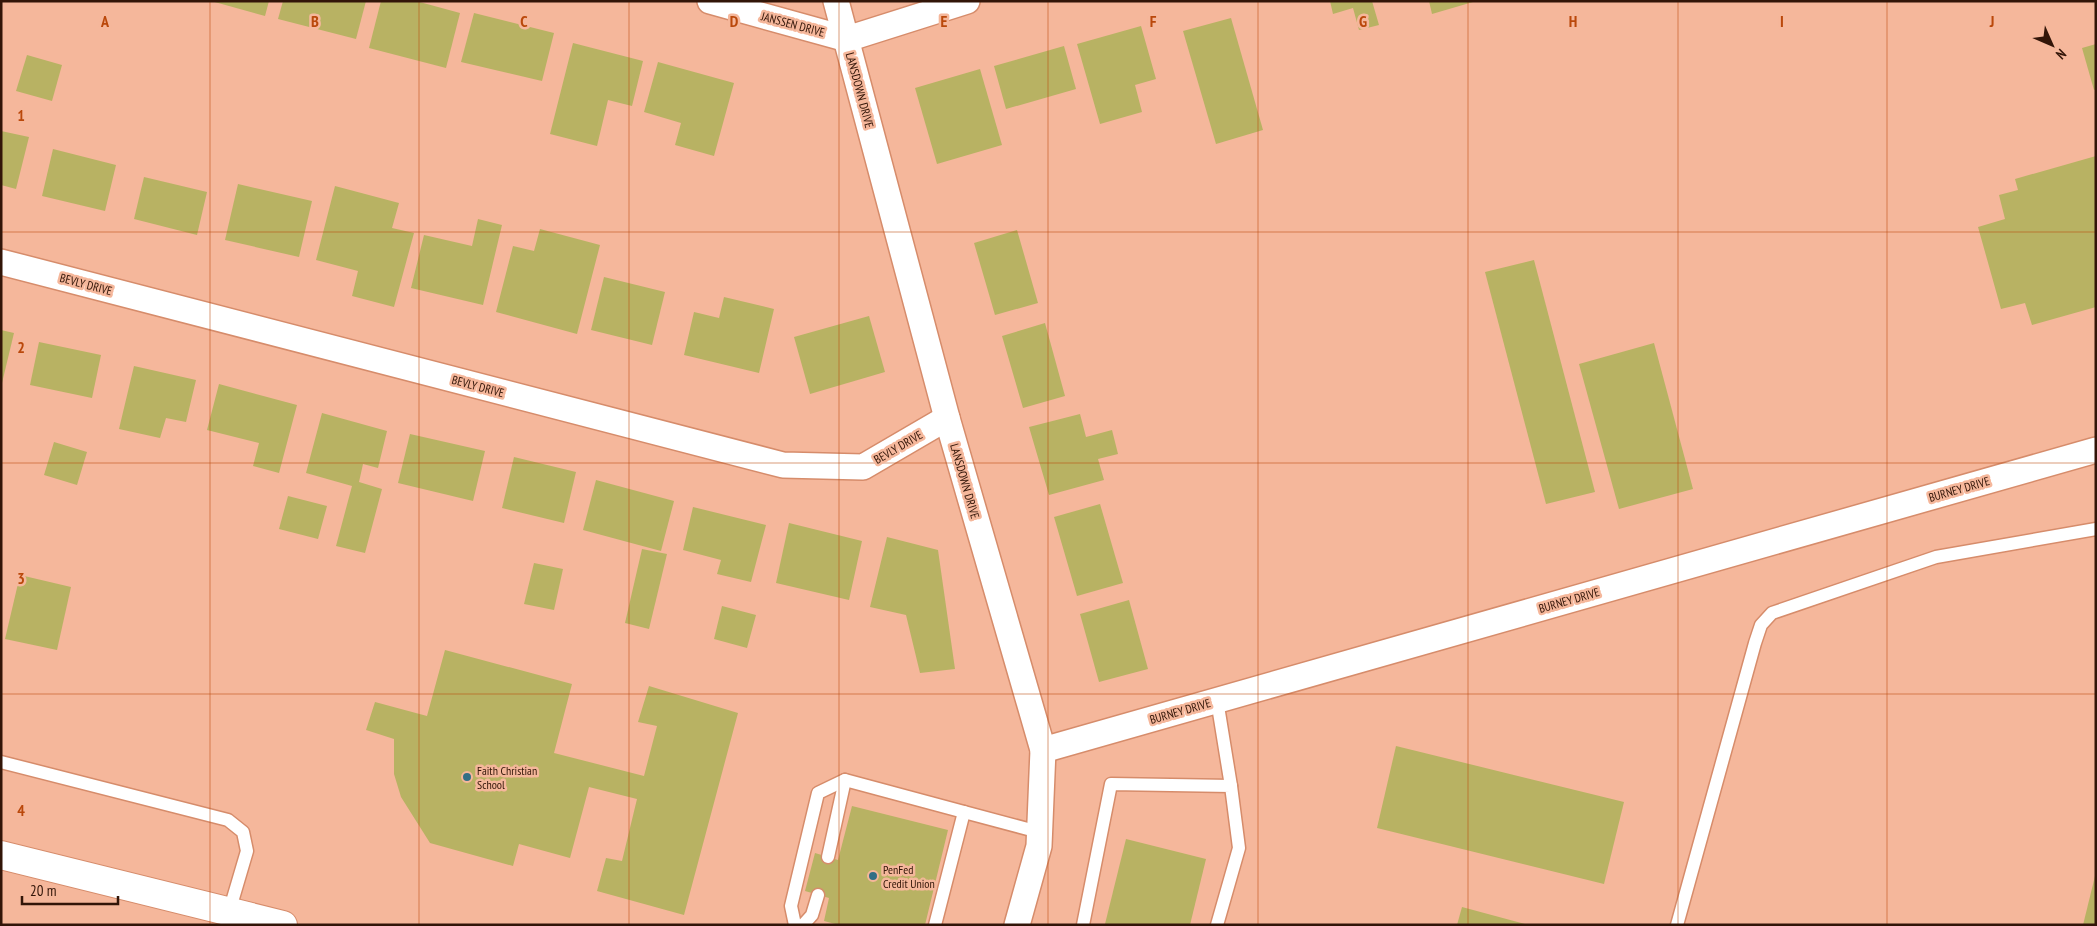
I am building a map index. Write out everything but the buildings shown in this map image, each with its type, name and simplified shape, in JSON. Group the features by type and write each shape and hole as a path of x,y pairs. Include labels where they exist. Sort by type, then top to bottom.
{"main road":[{"path":"1,855 229,912 254,921 283,925"}],"street":[{"name":"JANSSEN DRIVE","path":"710,1 847,39"},
{"name":"LANSDOWN DRIVE","path":"836,1 948,418 1043,750 1039,846 1017,925"},
{"name":"LANSDOWN DRIVE","path":"847,39 967,1"},
{"name":"BEVLY DRIVE","path":"1,262 783,465 863,467 948,418"},
{"name":"BURNEY DRIVE","path":"1043,750 2096,450"}],"lane":[{"path":"1677,925 1755,643 1761,624 1772,613 1936,557 2096,529"},
{"path":"1216,925 1239,848 1217,700"},
{"path":"1,762 228,820 243,832 247,851 229,912"},
{"path":"795,925 791,906 818,793 845,780 1039,832"},
{"path":"828,857 845,780"},
{"path":"1083,925 1111,784 1231,786"},
{"path":"935,925 964,812"},
{"path":"803,925 812,915 818,895"}],"place":[{"name":"Faith Christian School","path":"467,777"},
{"name":"PenFed Credit Union","path":"873,876"}]}
